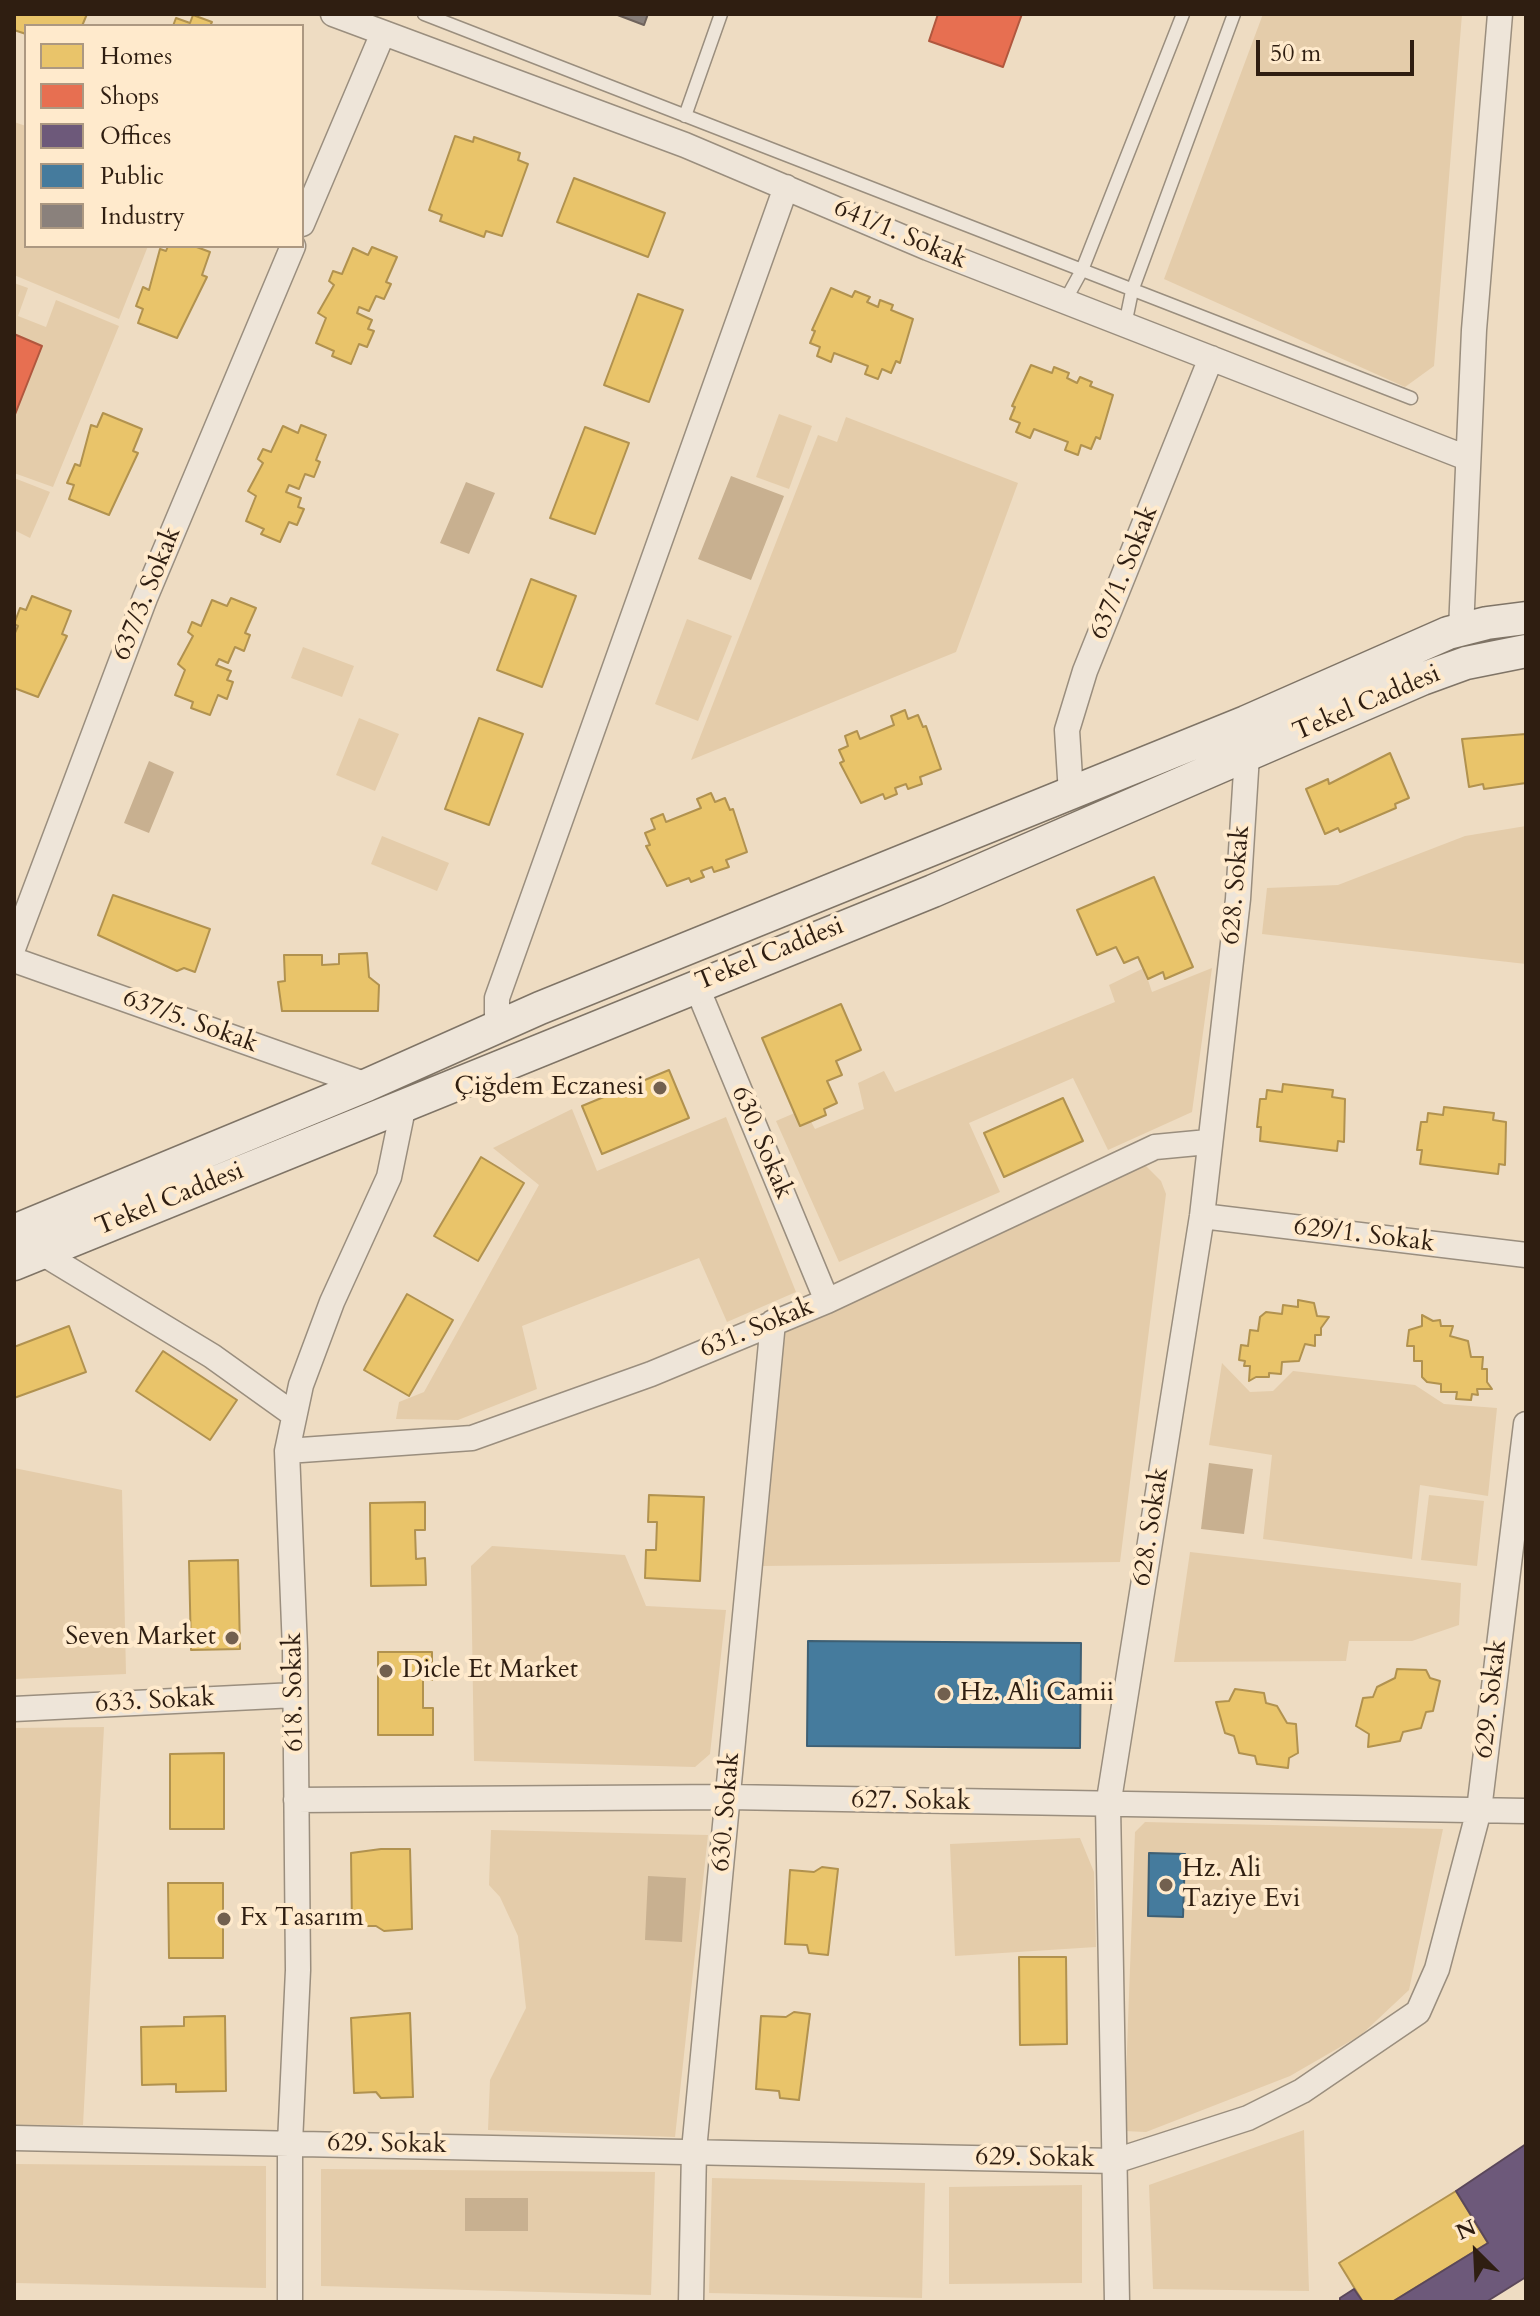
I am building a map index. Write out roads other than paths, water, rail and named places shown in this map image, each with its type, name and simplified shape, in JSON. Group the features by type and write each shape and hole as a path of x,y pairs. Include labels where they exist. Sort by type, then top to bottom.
{"main road":[{"path":"14,1231 367,1085 497,1027 1071,794 1461,630 1526,618"},
{"name":"Tekel Caddesi","path":"28,1259 933,891 1422,679 1466,663 1526,651"}],"street":[{"name":"641/1. Sokak","path":"333,14 685,145 1065,301 1467,458"},
{"path":"1461,630 1474,330 1500,14"},
{"path":"304,219 383,33"},
{"path":"497,1027 497,998 786,187"},
{"name":"637/3. Sokak","path":"14,946 145,598 292,248"},
{"name":"637/1. Sokak","path":"1071,794 1067,730 1085,671 1211,358"},
{"name":"628. Sokak","path":"1117,2302 1108,1806 1202,1216 1238,899 1247,755"},
{"name":"637/5. Sokak","path":"14,960 367,1085"},
{"name":"630. Sokak","path":"696,985 827,1301"},
{"name":"618. Sokak","path":"290,2302 290,2143 298,1970 295,1695 287,1451 293,1414 332,1302 389,1177 404,1104"},
{"name":"631. Sokak","path":"287,1451 472,1438 651,1374 827,1301 1155,1147 1208,1142"},
{"name":"629/1. Sokak","path":"1202,1216 1526,1255"},
{"path":"28,1259 212,1356 293,1414"},
{"name":"630. Sokak","path":"691,2302 694,2150 773,1322"},
{"name":"629. Sokak","path":"14,2138 1115,2161 1248,2118 1302,2091 1418,2012 1437,1969 1479,1810 1526,1424"},
{"name":"633. Sokak","path":"14,1709 295,1695"},
{"name":"627. Sokak","path":"296,1800 728,1797 1526,1811"}],"lane":[{"path":"424,14 1411,398"},
{"path":"685,116 721,14"},
{"path":"1065,301 1082,270 1183,14"},
{"path":"1125,325 1132,291 1234,14"}],"place":[{"name":"Çiğdem Eczanesi","path":"660,1088"},
{"name":"Seven Market","path":"232,1638"},
{"name":"Dicle Et Market","path":"386,1671"},
{"name":"Hz. Ali Camii","path":"944,1694"},
{"name":"Hz. Ali Taziye Evi","path":"1166,1885"},
{"name":"Fx Tasarım","path":"224,1919"}]}
